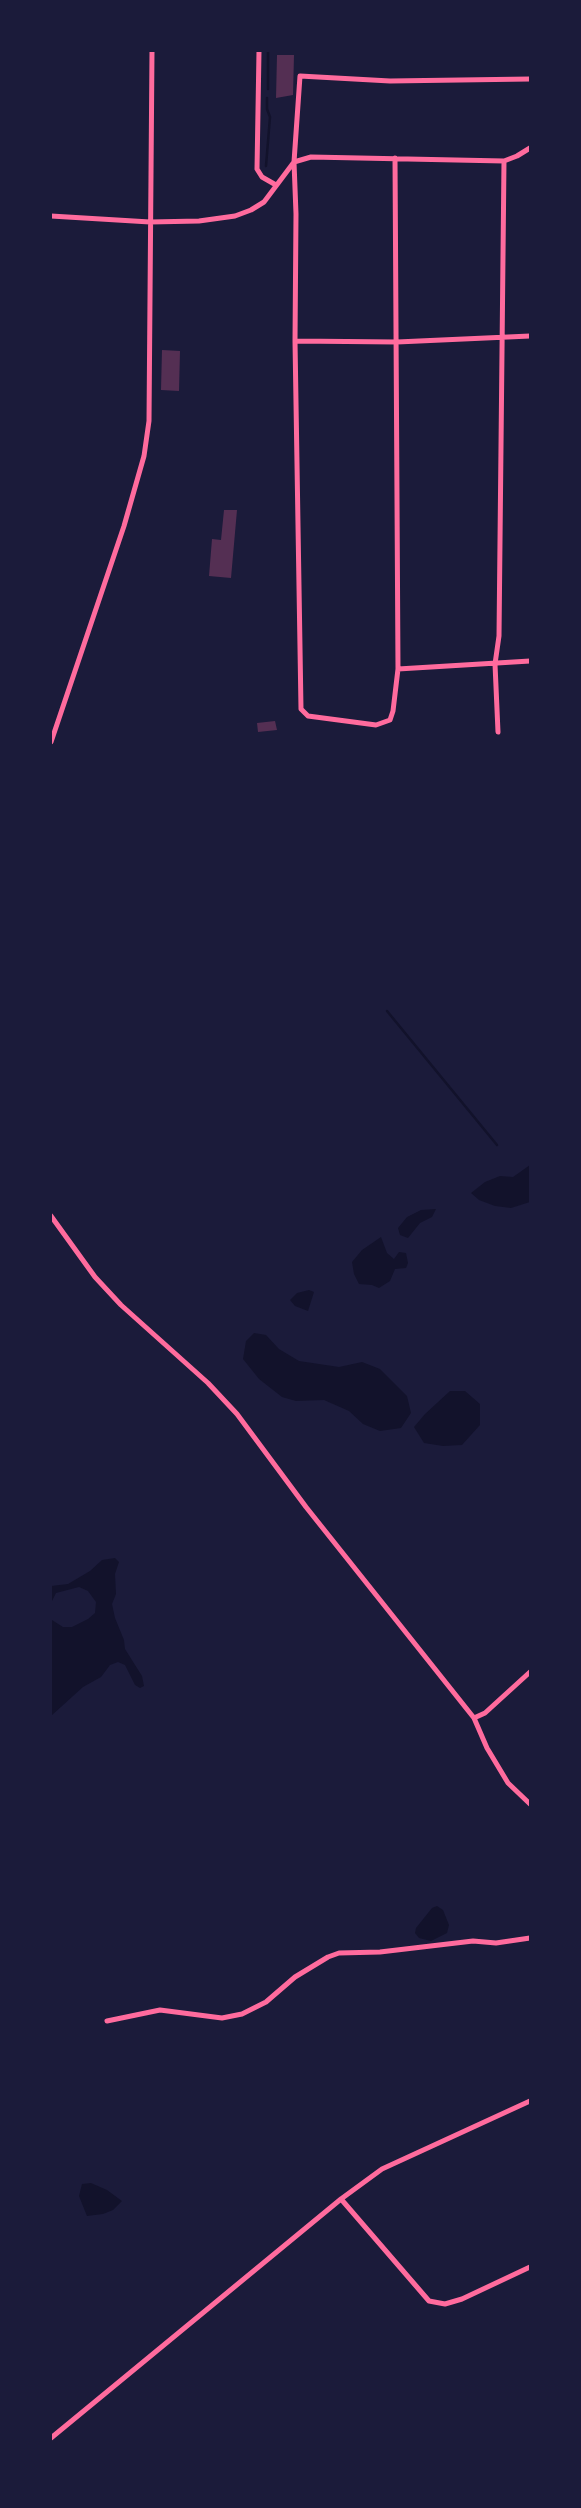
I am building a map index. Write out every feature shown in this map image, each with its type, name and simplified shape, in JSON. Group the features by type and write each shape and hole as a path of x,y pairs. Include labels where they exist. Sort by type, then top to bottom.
{"street":[{"path":"51,742 102,595 144,456 149,421 152,51"},
{"path":"259,51 257,169 262,177 276,186"},
{"path":"395,158 398,669 390,720 376,725 308,716 301,709 295,341 296,214 293,162 300,76 390,81 530,79"},
{"path":"51,216 150,222 199,221 251,210 264,202 293,162 311,157 504,160 530,148"},
{"path":"499,732 495,664 499,636 504,160"},
{"path":"295,341 397,342 530,336"},
{"path":"398,669 530,661"},
{"path":"51,1216 95,1277 121,1305 208,1383 237,1414 306,1507 474,1718 487,1748 508,1783 530,1804"},
{"path":"474,1718 485,1713 530,1672"},
{"path":"107,2021 160,2010 222,2018 242,2014 266,2002 295,1977 328,1956 339,1953 472,1941 496,1943 530,1938"},
{"path":"51,2438 341,2199 382,2169 530,2101"},
{"path":"341,2199 429,2301 445,2304 462,2299 530,2267"}],"shaded area":[{"path":"530,1165 530,1202 511,1208 495,1206 479,1200 471,1193 485,1182 500,1176 513,1177"},
{"path":"436,1209 432,1217 420,1223 408,1238 400,1235 398,1228 407,1217 421,1210"},
{"path":"381,1237 387,1253 394,1259 399,1252 406,1253 406,1268 395,1269 390,1281 379,1288 359,1284 352,1262 362,1250"},
{"path":"309,1290 314,1292 308,1311 295,1306 290,1300 297,1293"},
{"path":"254,1333 266,1335 279,1349 299,1361 339,1367 362,1362 380,1369 407,1396 411,1413 401,1428 380,1431 363,1424 349,1411 324,1400 296,1401 282,1397 259,1379 243,1359 246,1341"},
{"path":"450,1391 465,1391 480,1404 480,1425 462,1445 424,1443 414,1427"},
{"path":"115,1558 119,1562 115,1574 116,1594 112,1604 115,1618 125,1649 142,1676 144,1686 140,1688 135,1685 125,1665 118,1662 110,1665 101,1677 83,1687 51,1716 51,1613 52,1620 63,1627 72,1627 95,1613 96,1602 88,1591 79,1587 56,1593 51,1603 51,1586 68,1584 102,1560"},
{"path":"437,1906 443,1910 449,1925 447,1933 431,1941 419,1938 415,1933 416,1928 432,1908"},
{"path":"91,2183 122,2201 113,2210 87,2216 79,2196 82,2184"}],"building":[{"path":"277,55 294,55 293,95 276,98"},
{"path":"162,350 180,351 179,391 161,390"},
{"path":"224,510 237,510 231,578 209,576 212,539 221,540"},
{"path":"275,721 277,730 258,732 257,723"}],"waterway":[{"path":"268,51 268,89"},
{"path":"266,166 270,117 267,98"},
{"path":"387,1011 497,1145"}]}
